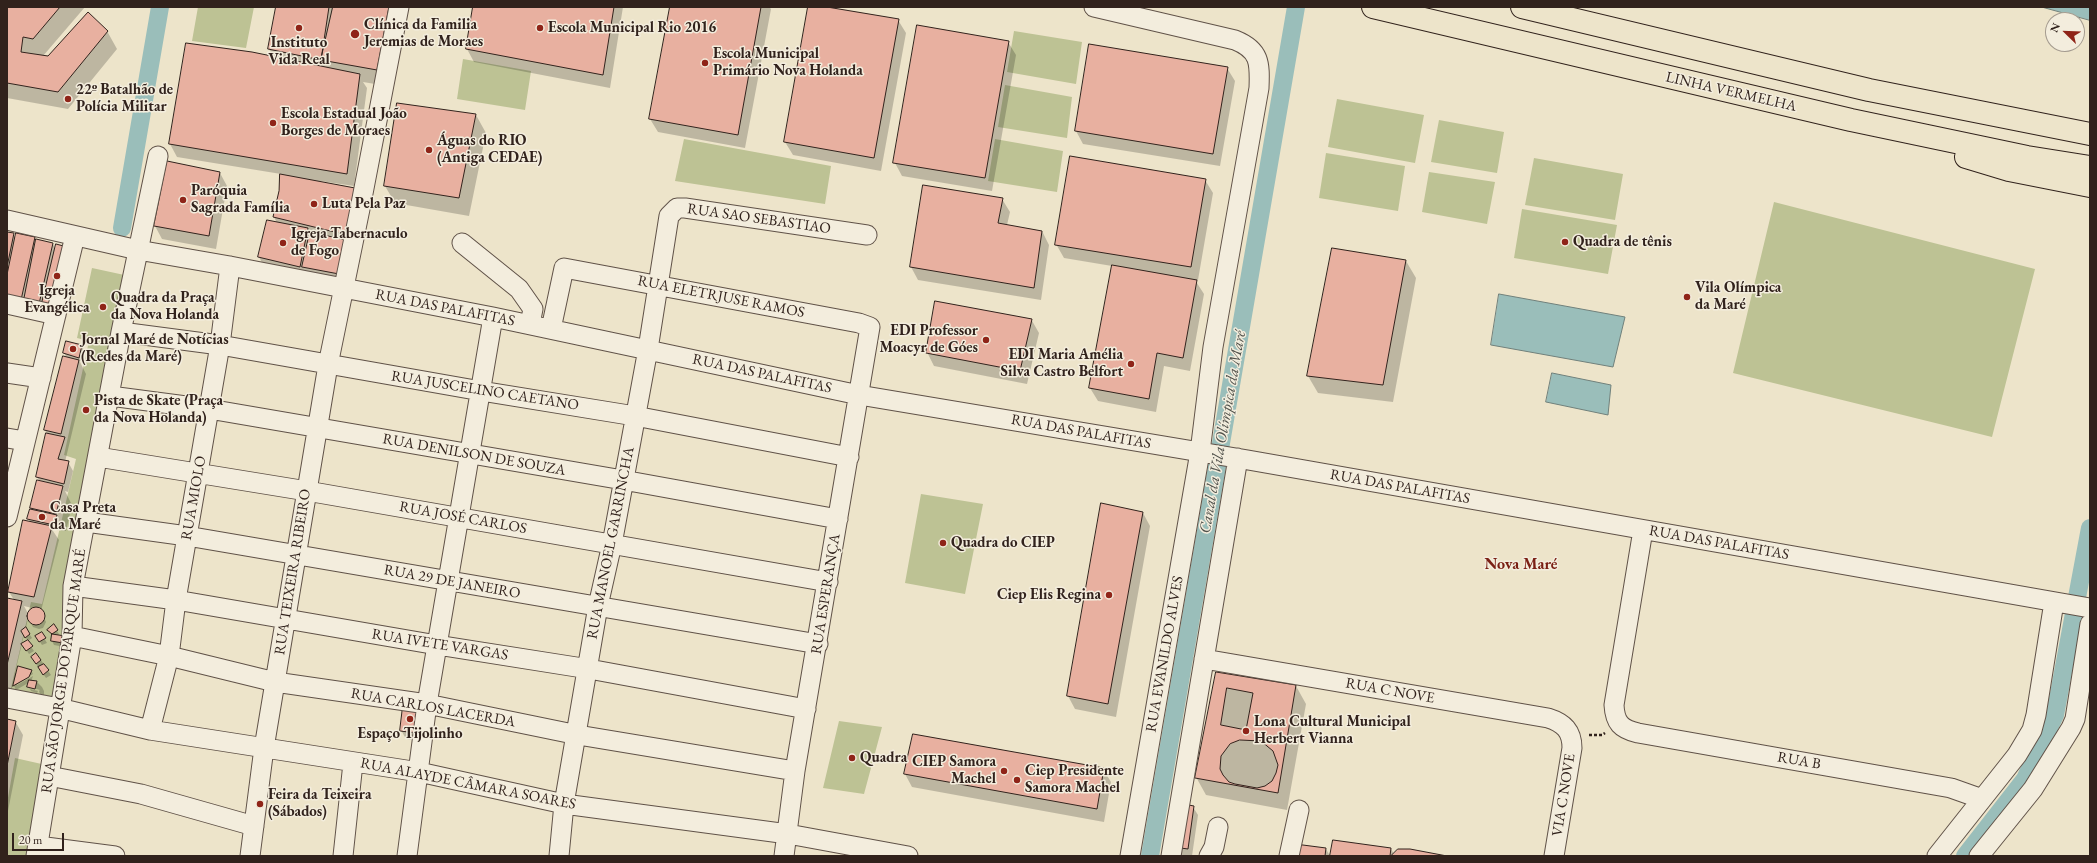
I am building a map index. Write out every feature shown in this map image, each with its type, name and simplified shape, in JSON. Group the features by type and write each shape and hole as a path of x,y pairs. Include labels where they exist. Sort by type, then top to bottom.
{"highway":[{"name":"LINHA VERMELHA","path":"1373,7 1851,120 2027,157 2090,167"},
{"path":"1522,7 1869,90 2090,134"},
{"path":"1851,120 2009,170 2090,186"}],"street":[{"name":"RUA TEIXEIRA RIBEIRO","path":"250,856 264,748 328,365 399,7"},
{"name":"RUA EVANILDO ALVES","path":"1094,7 1235,40 1251,48 1257,57 1260,72 1259,88 1213,347 1203,452 1130,856"},
{"name":"RUA SÃO JORGE DO PARQUE MARÉ","path":"37,851 59,708 72,636 73,586 121,332 158,156"},
{"name":"RUA SAO SEBASTIAO","path":"666,230 669,216 673,210 685,208 867,235"},
{"name":"RUA DAS PALAFITAS","path":"7,220 138,250 230,266 530,324 859,395 1203,452 2059,603 2087,613"},
{"name":"RUA MANOEL GARRINCHA","path":"559,856 564,804 578,735 598,606 612,544 648,349 659,285 666,230"},
{"path":"8,509 75,236"},
{"path":"462,243 519,289 533,309 530,324"},
{"name":"RUA MIOLO","path":"150,730 169,656 176,600 220,345 230,266"},
{"name":"RUA ELETRJUSE RAMOS","path":"551,329 564,268 859,323 868,325 870,333"},
{"path":"7,304 56,315"},
{"path":"407,856 427,704 493,317"},
{"name":"RUA JUSCELINO CAETANO","path":"121,332 220,345 328,365 635,416 849,457"},
{"name":"RUA ESPERANÇA","path":"784,856 795,772 870,333"},
{"path":"7,373 40,378"},
{"name":"RUA DENILSON DE SOUZA","path":"110,396 209,409 470,455 624,480 838,519"},
{"path":"7,438 25,441"},
{"name":"RUA JOSÉ CARLOS","path":"98,457 198,472 828,582"},
{"path":"1171,856 1204,659 1231,457"},
{"name":"RUA 29 DE JANEIRO","path":"86,522 187,536 296,554 818,644"},
{"path":"1617,723 1614,705 1643,530"},
{"name":"RUA IVETE VARGAS","path":"73,586 176,600 437,645 589,669 806,709"},
{"path":"1937,856 2017,755 2032,730 2059,603"},
{"path":"1980,856 2033,789 2066,738 2075,719 2087,613"},
{"name":"RUA CARLOS LACERDA","path":"72,636 169,656 275,682 427,704 578,735 795,772"},
{"name":"RUA C NOVE","path":"1204,659 1548,718 1563,724 1570,735"},
{"name":"RUA ALAYDE CÂMARA SOARES","path":"7,698 59,708 150,730 353,763 419,772 564,804 788,834 908,856"},
{"path":"2075,719 2090,708"},
{"name":"RUA B","path":"1617,723 1625,729 1638,733 1951,788 1982,799"},
{"name":"VIA C NOVE","path":"1554,856 1572,748 1570,735"},
{"path":"343,856 353,763"},
{"path":"49,776 142,794 254,826"},
{"path":"1289,856 1299,810"},
{"path":"1209,856 1214,847 1218,827"},
{"path":"37,851 115,856"}],"path":[{"path":"1570,735 1602,735 1617,723"}],"green space":[{"path":"198,7 254,7 246,48 192,41"},
{"path":"1014,31 1082,42 1076,84 1007,72"},
{"path":"463,59 531,71 525,110 457,99"},
{"path":"1005,85 1072,97 1067,138 998,127"},
{"path":"1337,99 1424,115 1415,163 1328,147"},
{"path":"1439,120 1504,132 1497,173 1431,162"},
{"path":"684,139 831,166 825,204 675,181"},
{"path":"995,139 1063,151 1057,192 988,181"},
{"path":"1326,153 1405,166 1398,211 1319,198"},
{"name":"Quadra de tênis","path":"1534,158 1623,174 1615,220 1525,205"},
{"path":"1429,172 1495,182 1487,224 1422,212"},
{"path":"1774,202 2035,269 1992,437 1733,373"},
{"name":"Quadra de tênis","path":"1522,209 1617,225 1608,274 1514,258"},
{"path":"92,268 129,276 56,702 10,692 31,602 42,604 76,459 64,455 89,341 77,338"},
{"name":"Quadra do CIEP","path":"921,494 983,504 965,594 905,583"},
{"name":"Quadra","path":"839,721 882,727 864,794 823,788"},
{"path":"15,758 46,765 31,856 7,856 7,803"}],"water":[{"path":"2042,7 2090,7 2090,20 2085,19 2085,12 2060,12"},
{"path":"1499,294 1625,317 1613,367 1491,345"},
{"path":"1552,373 1611,385 1608,415 1546,402"}],"building":[{"path":"7,7 60,7 33,39 23,37 21,52 48,56 88,12 108,31 58,92 7,83"},
{"name":"Instituto Vida Real","path":"276,7 329,7 321,60 268,49"},
{"name":"Clínica da Familia Jeremias de Moraes","path":"333,7 389,7 377,70 321,60"},
{"name":"Escola Municipal Rio 2016","path":"473,7 614,7 603,75 466,49"},
{"name":"Escola Municipal Primário Nova Holanda","path":"670,7 761,7 738,135 649,119"},
{"path":"808,7 827,7 899,19 874,158 784,142"},
{"path":"917,25 1009,41 985,178 893,163"},
{"name":"Escola Estadual João Borges de Moraes","path":"186,43 252,52 360,74 347,174 169,144"},
{"path":"1089,44 1228,67 1213,154 1075,131"},
{"name":"Águas do RIO (Antiga CEDAE)","path":"397,103 476,114 459,198 384,186"},
{"path":"1070,156 1206,179 1191,267 1055,245"},
{"path":"167,161 220,172 209,236 154,226"},
{"name":"Luta Pela Paz","path":"280,174 355,188 347,235 273,217 279,191"},
{"path":"923,185 1003,198 998,223 1042,231 1034,288 910,267"},
{"name":"Igreja Tabernaculo de Fogo","path":"267,220 308,228 300,267 258,257"},
{"path":"7,232 14,233 7,267"},
{"path":"310,232 346,240 339,274 302,267"},
{"path":"16,233 35,237 21,300 7,298 7,275"},
{"path":"36,239 53,243 39,304 24,300"},
{"name":"Igreja Evangélica","path":"56,244 71,248 57,307 42,303"},
{"path":"1332,248 1406,260 1383,385 1307,376"},
{"name":"EDI Maria Amélia Silva Castro Belfort","path":"1112,265 1197,280 1183,358 1157,353 1149,399 1089,388"},
{"name":"EDI Professor Moacyr de Góes","path":"935,301 1032,319 1020,371 926,353"},
{"name":"Jornal Maré de Notícias (Redes da Maré)","path":"66,341 82,345 79,358 63,353"},
{"path":"63,356 79,360 61,434 44,430"},
{"path":"46,433 65,437 58,459 69,461 64,484 36,477"},
{"path":"37,480 63,486 56,514 30,508"},
{"name":"Ciep Elis Regina","path":"1101,503 1143,512 1108,704 1067,696"},
{"name":"Casa Preta da Maré","path":"30,509 57,515 54,525 27,519"},
{"path":"23,520 52,526 34,597 8,592"},
{"path":"7,598 22,601 7,665"},
{"path":"36,607 42,610 45,616 42,622 36,625 30,622 27,616 30,610"},
{"path":"54,624 58,630 52,634 47,630"},
{"path":"26,627 30,634 25,638 21,631"},
{"path":"42,632 46,638 39,642 35,636"},
{"path":"52,634 65,636 63,643 51,641"},
{"path":"28,640 33,646 26,651 21,644"},
{"path":"36,653 41,660 36,664 31,657"},
{"path":"44,664 49,670 43,675 38,667"},
{"path":"18,666 32,670 29,677 13,686"},
{"name":"Lona Cultural Municipal Herbert Vianna","path":"1216,672 1296,685 1278,793 1195,778"},
{"path":"29,680 37,681 35,689 27,687"},
{"path":"1227,688 1253,693 1246,730 1221,725"},
{"name":"Espaço Tijolinho","path":"403,706 421,708 417,733 400,731"},
{"path":"7,719 16,721 7,766"},
{"name":"CIEP Samora Machel","path":"913,734 1104,768 1097,809 904,774"},
{"path":"1240,740 1261,741 1273,751 1278,765 1272,781 1265,786 1257,788 1235,784 1229,782 1223,775 1220,769 1221,756 1230,744"},
{"path":"1172,802 1194,806 1188,849 1166,846"},
{"path":"1333,840 1391,848 1390,856 1330,856"},
{"path":"1295,844 1326,848 1325,856 1293,856"},
{"path":"1398,849 1410,849 1447,856 1391,856"}],"waterway":[{"path":"122,228 160,7"},
{"name":"Canal da Vila Olímpica da Maré","path":"1150,856 1296,7"},
{"path":"1965,856 2025,779 2055,715 2090,528"}],"place":[{"name":"Instituto Vida Real","path":"299,28"},
{"name":"Escola Municipal Rio 2016","path":"540,28"},
{"name":"Clínica da Familia Jeremias de Moraes","path":"355,34"},
{"name":"Escola Municipal Primário Nova Holanda","path":"705,63"},
{"name":"22º Batalhão de Polícia Militar","path":"68,99"},
{"name":"Escola Estadual João Borges de Moraes","path":"273,123"},
{"name":"Águas do RIO (Antiga CEDAE)","path":"429,150"},
{"name":"Paróquia Sagrada Família","path":"183,200"},
{"name":"Luta Pela Paz","path":"314,204"},
{"name":"Quadra de tênis","path":"1565,242"},
{"name":"Igreja Tabernaculo de Fogo","path":"283,243"},
{"name":"Igreja Evangélica","path":"57,276"},
{"name":"Vila Olímpica da Maré","path":"1687,297"},
{"name":"Quadra da Praça da Nova Holanda","path":"103,307"},
{"name":"EDI Professor Moacyr de Góes","path":"986,340"},
{"name":"Jornal Maré de Notícias (Redes da Maré)","path":"73,349"},
{"name":"EDI Maria Amélia Silva Castro Belfort","path":"1131,364"},
{"name":"Pista de Skate (Praça da Nova Holanda)","path":"86,410"},
{"name":"Casa Preta da Maré","path":"42,517"},
{"name":"Quadra do CIEP","path":"943,543"},
{"name":"Ciep Elis Regina","path":"1109,595"},
{"name":"Espaço Tijolinho","path":"410,719"},
{"name":"Lona Cultural Municipal Herbert Vianna","path":"1246,731"},
{"name":"Quadra","path":"852,758"},
{"name":"CIEP Samora Machel","path":"1004,771"},
{"name":"Ciep Presidente Samora Machel","path":"1017,780"},
{"name":"Feira da Teixeira (Sábados)","path":"260,804"}],"district":[{"name":"Nova Maré","path":"1521,565"}]}
